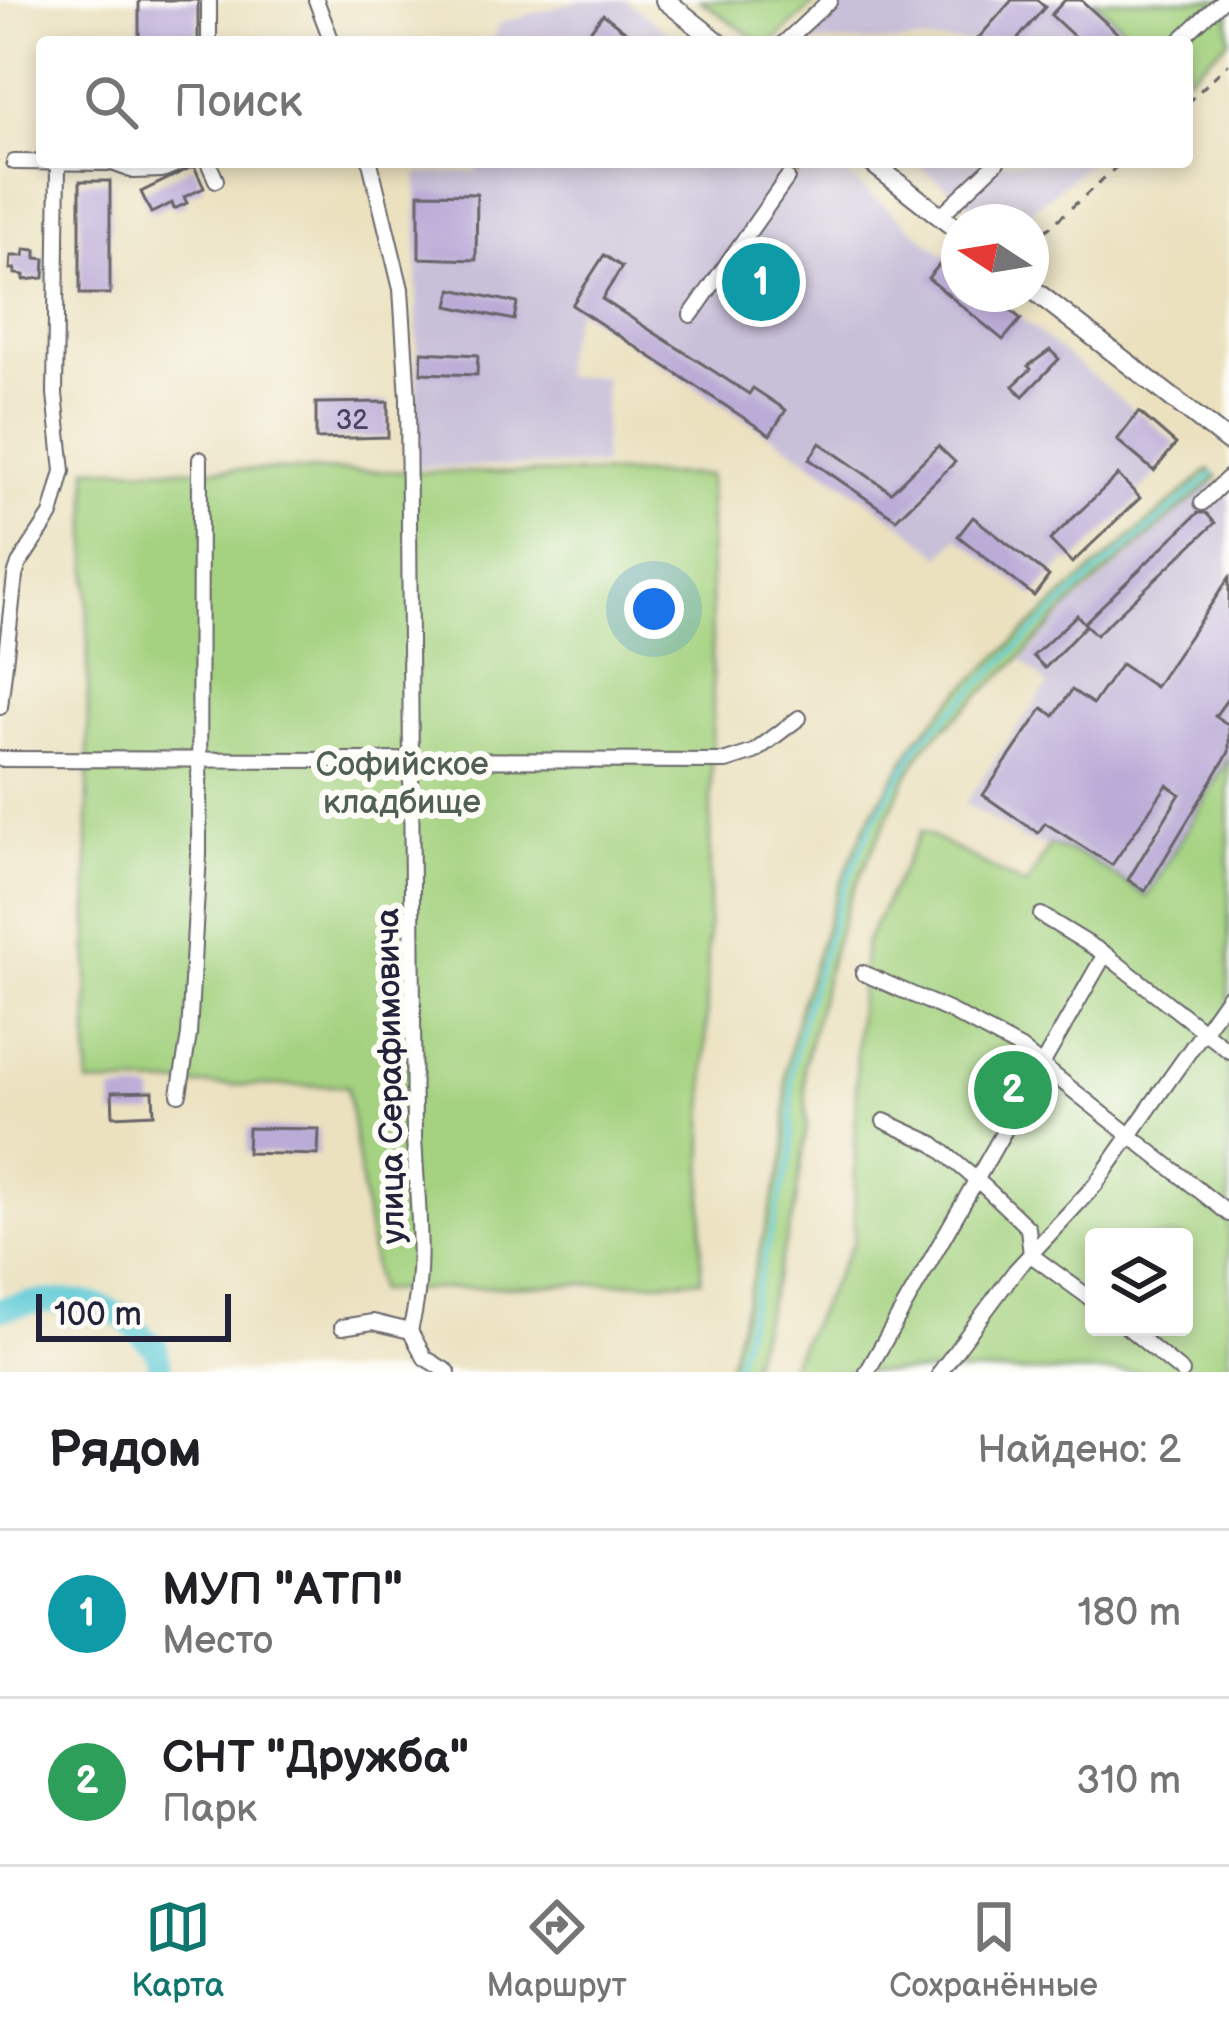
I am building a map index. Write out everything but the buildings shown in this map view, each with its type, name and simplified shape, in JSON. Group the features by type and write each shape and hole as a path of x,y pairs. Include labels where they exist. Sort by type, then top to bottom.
{"main road":[{"path":"665,0 710,36"},
{"path":"880,168 940,216"},
{"path":"1049,301 1229,442"}],"street":[{"path":"209,0 209,36"},
{"path":"316,0 330,36"},
{"path":"791,36 830,0"},
{"path":"1198,0 1210,11"},
{"path":"1184,36 1223,0"},
{"path":"14,162 36,164"},
{"path":"0,707 19,564 51,515 63,471 55,394 58,168"},
{"path":"126,168 167,168"},
{"path":"211,168 216,180"},
{"name":"улица Серафимовича","path":"371,168 401,289 408,398 414,1137 420,1250 419,1297 410,1330"},
{"path":"940,216 992,168"},
{"path":"691,315 787,178"},
{"path":"179,1094 189,1035 199,854 200,459"},
{"path":"1202,502 1229,477"},
{"path":"0,759 726,761 754,752 799,718"},
{"path":"1041,915 1105,954 1229,1052"},
{"path":"867,1372 1105,954"},
{"path":"863,973 1021,1049 1229,1214"},
{"path":"940,1372 1031,1255 1095,1185 1229,995"},
{"path":"884,1121 934,1144 975,1179 1028,1228 1031,1255 1085,1294"},
{"path":"342,1327 373,1322 410,1330 425,1358 448,1372"},
{"path":"1138,1336 1182,1372"}],"path":[{"path":"1193,97 1229,63"},
{"path":"1049,228 1115,168"}],"shaded area":[{"path":"580,0 626,0 672,36 494,36 498,24"},
{"path":"842,0 1094,0 1133,36 805,36"},
{"path":"477,168 838,168 941,252 941,312 1013,312 1176,444 1137,494 1140,498 1072,563 1068,559 1034,596 958,537 942,556 879,506 577,308 562,357 562,377 605,376 603,465 417,467 417,174 477,172"},
{"path":"922,168 1082,168 1039,204 970,204"},
{"path":"1214,483 1229,493 1229,758 1147,897 1083,856 1024,840 965,803 1048,685 1022,660 1073,605"}],"green space":[{"path":"700,0 818,0 779,36 751,36"},
{"path":"1094,0 1229,0 1229,40 1193,72 1193,36 1133,36"},
{"name":"Софийское кладбище","path":"88,468 709,475 713,703 701,1280 377,1291 347,1086 88,1084"},
{"path":"1209,470 1218,477 1077,598 927,744 909,772 850,897 830,960 804,1066 807,1125 795,1208 749,1372 727,1372 786,1152 786,1069 798,1014 836,894 867,822 918,738 960,692"},
{"path":"1229,758 1229,1372 786,1372 854,1241 857,1030 865,944 921,831 1026,886 1050,845 1083,856 1147,897"}],"waterway":[{"path":"734,1372 792,1154 792,1069 804,1014 841,896 872,824 921,741 1075,592 1213,474"},
{"path":"0,1309 62,1301 107,1309 126,1319 156,1347 161,1372"}],"tunnel":[{"path":"787,178 794,168"}],"place":[{"name":"МУП \"АТП\"","path":"761,282"},
{"name":"СНТ \"Дружба\"","path":"1013,1090"}]}
